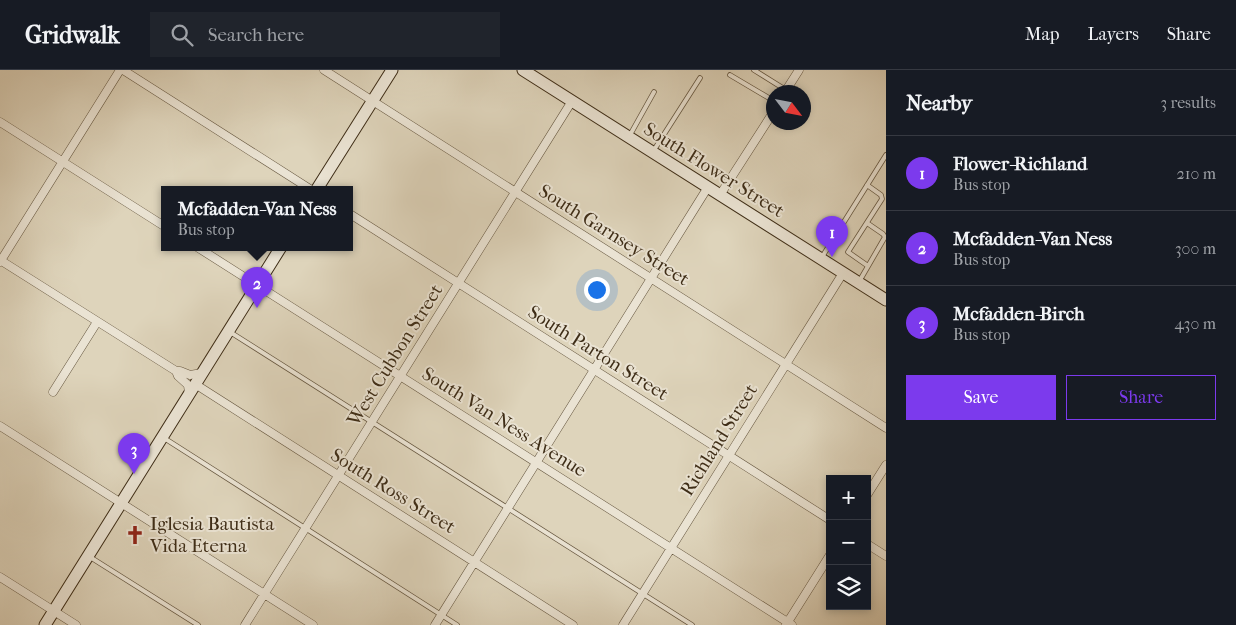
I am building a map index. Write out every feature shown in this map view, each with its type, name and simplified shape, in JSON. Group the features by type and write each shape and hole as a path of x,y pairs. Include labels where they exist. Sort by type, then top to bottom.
{"street":[{"path":"0,261 122,70 305,186"},
{"name":"South Garnsey Street","path":"324,70 886,428"},
{"path":"319,186 392,70"},
{"name":"South Flower Street","path":"524,70 886,300"},
{"path":"790,85 800,70"},
{"name":"West Cubbon Street","path":"245,625 572,101"},
{"path":"0,122 161,224"},
{"path":"720,195 766,123"},
{"path":"435,625 708,187"},
{"name":"South Parton Street","path":"353,216 826,517"},
{"name":"South Van Ness Avenue","path":"203,251 789,624"},
{"path":"45,625 278,251"},
{"name":"South Ross Street","path":"0,261 176,371 190,375 202,374"},
{"name":"Richland Street","path":"623,625 843,273"},
{"path":"53,392 97,322"},
{"name":"South Ross Street","path":"176,371 178,376 192,389 338,476 573,625"},
{"path":"0,426 314,625"},
{"path":"871,489 886,465"},
{"path":"871,547 886,556"},
{"path":"789,624 826,562"},
{"path":"0,577 76,625"}],"lane":[{"path":"754,70 777,85"},
{"path":"730,75 766,96"},
{"path":"653,152 700,78"},
{"path":"628,137 654,92"},
{"path":"821,258 886,155"},
{"path":"867,185 881,195 882,199 848,252 868,266"},
{"path":"859,282 881,246 884,237 883,234 867,224"},
{"path":"228,331 692,625"},
{"path":"162,437 458,625"},
{"path":"88,555 198,625"}],"place":[{"name":"Flower-Richland","path":"832,257"},
{"name":"Mcfadden-Van Ness","path":"257,308"},
{"name":"Mcfadden-Birch","path":"134,474"},
{"name":"Iglesia Bautista Vida Eterna","path":"135,535"}]}
